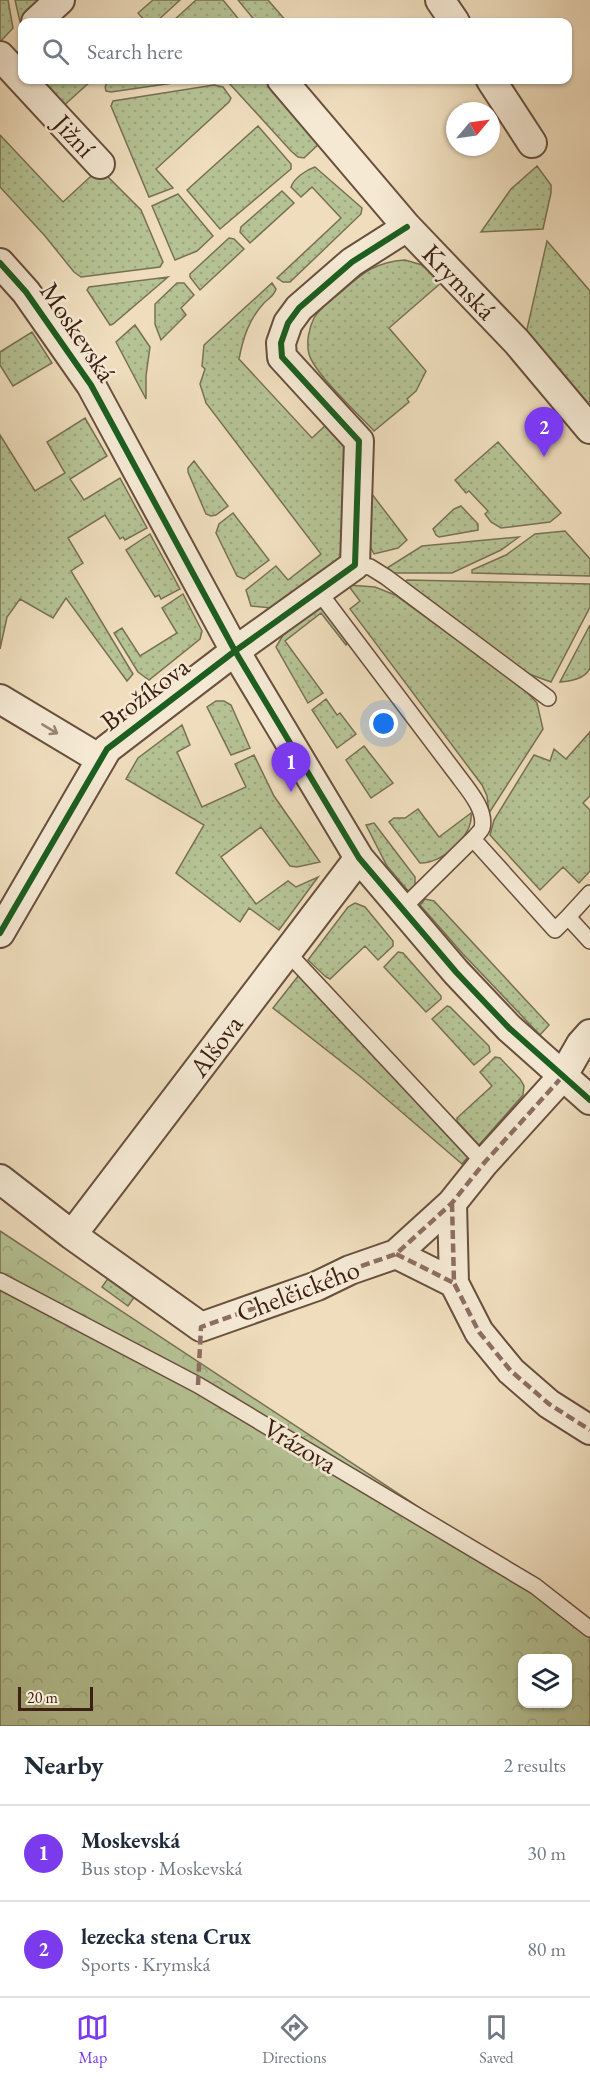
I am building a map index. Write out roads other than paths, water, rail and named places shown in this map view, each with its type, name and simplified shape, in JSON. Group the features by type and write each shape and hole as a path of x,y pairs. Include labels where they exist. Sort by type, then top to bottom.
{"street":[{"path":"40,18 60,0"},
{"path":"440,0 452,18"},
{"name":"Jižní","path":"0,56 18,75"},
{"name":"Jižní","path":"26,84 100,164"},
{"name":"Krymská","path":"285,84 407,226 517,342 590,429"},
{"path":"495,84 532,143"},
{"path":"235,651 355,565 359,441 282,357 281,343 288,323 299,308 352,262 407,226"},
{"name":"Moskevská","path":"0,263 26,292 91,385 235,651 359,858 456,972 509,1028 590,1100"},
{"name":"Brožíkova","path":"0,933 107,749 235,651"},
{"path":"0,699 100,759"},
{"name":"Alšova","path":"72,1235 359,858"},
{"path":"562,1077 581,1044 590,1034"},
{"path":"562,1077 590,1065"},
{"name":"Chelčického","path":"72,1235 201,1328 317,1286 350,1270 396,1254 452,1203 484,1162 562,1077"},
{"path":"0,1179 72,1235"},
{"path":"452,1203 453,1283 479,1332 511,1371 549,1404 590,1430"},
{"name":"Chelčického","path":"396,1254 453,1283"}],"lane":[{"path":"355,565 370,567 386,577 548,698"},
{"path":"319,592 472,795 481,813 482,828 473,839 402,909"},
{"path":"473,839 555,930 590,892"},
{"path":"568,917 590,941"},
{"path":"287,952 484,1162"},
{"name":"Vrázova","path":"0,1281 198,1385 535,1586 590,1629"}],"place":[{"name":"lezecka stena Crux","path":"544,457"},
{"name":"Moskevská","path":"291,792"}]}
